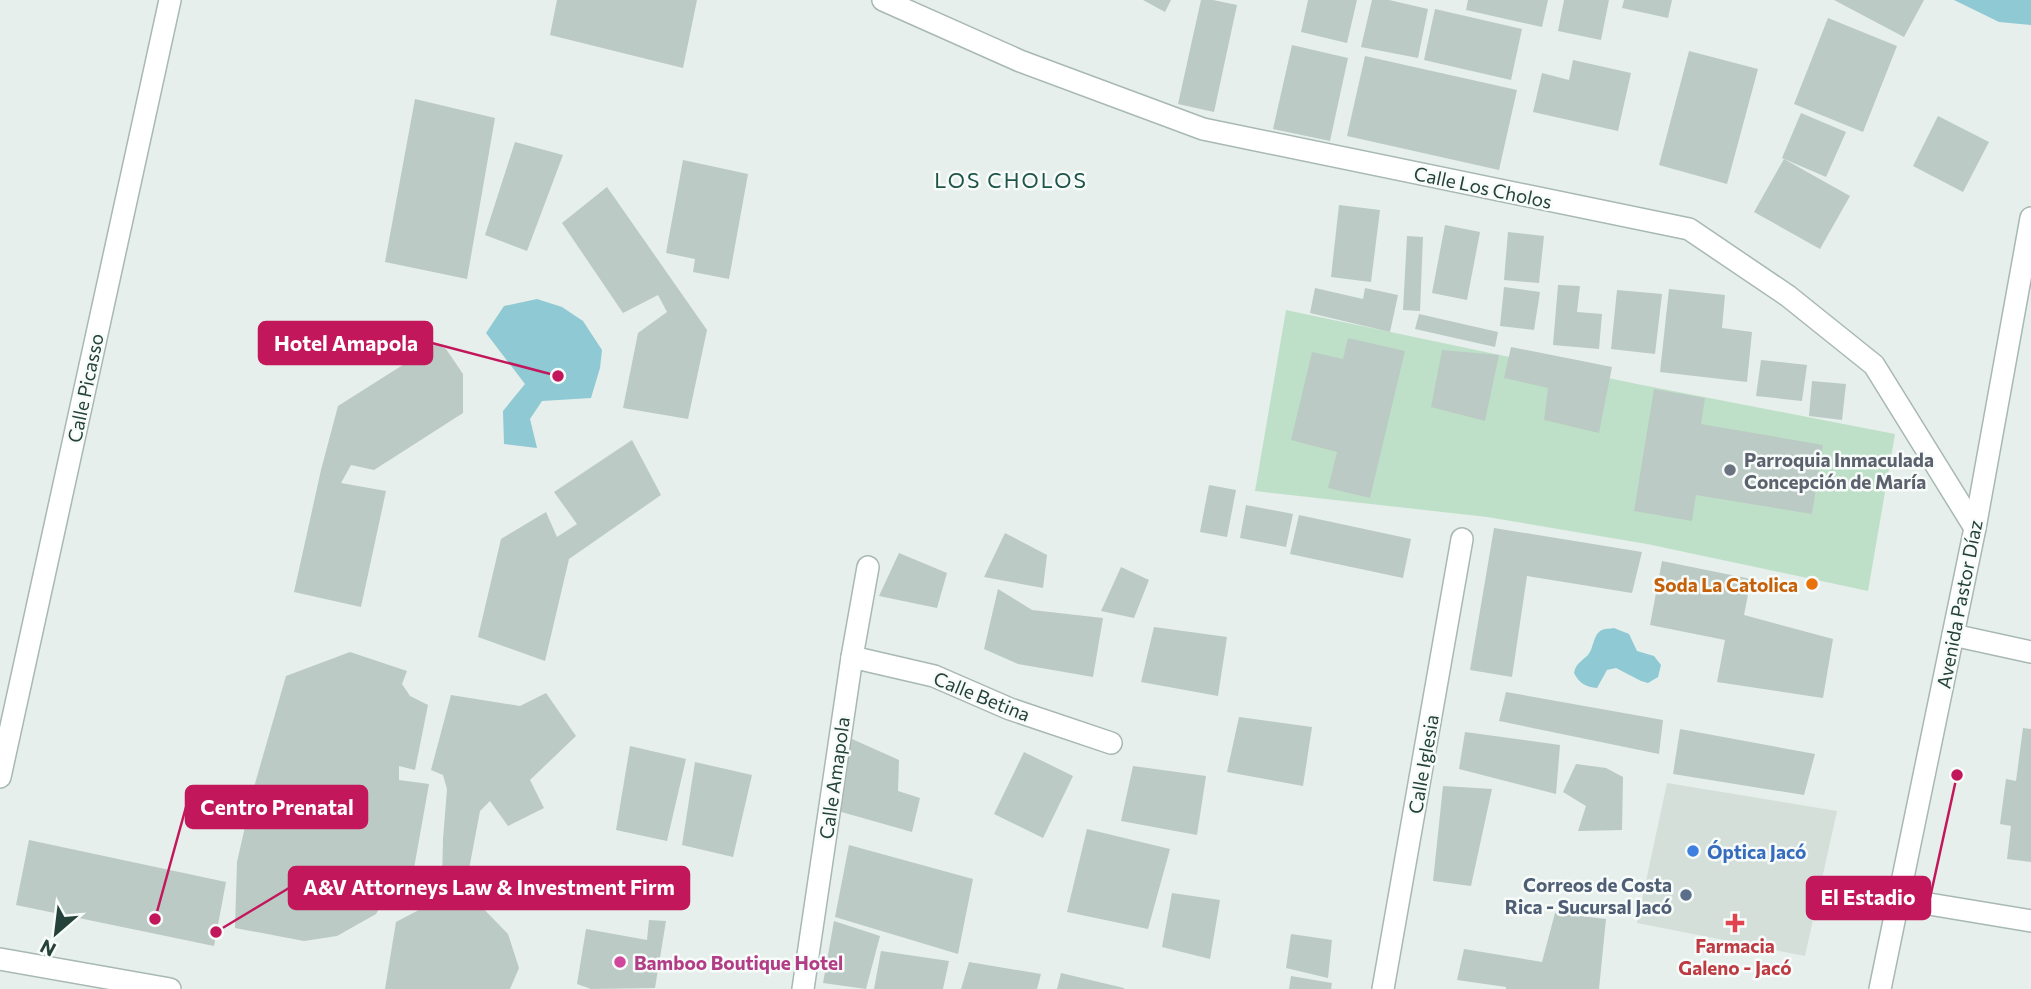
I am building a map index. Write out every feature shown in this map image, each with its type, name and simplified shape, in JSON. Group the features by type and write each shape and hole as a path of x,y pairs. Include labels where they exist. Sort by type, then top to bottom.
{"street":[{"name":"Calle Picasso","path":"0,777 170,0"},
{"name":"Calle Los Cholos","path":"883,0 1020,61 1203,129 1689,229 1788,296 1874,365 1975,528"},
{"name":"Avenida Pastor Díaz","path":"1880,989 1975,528 2031,218"},
{"name":"Calle Iglesia","path":"1383,989 1462,539"},
{"name":"Calle Amapola","path":"803,989 852,657 868,567"},
{"path":"1953,635 2031,652"},
{"name":"Calle Betina","path":"852,657 934,676 1010,709 1111,743"},
{"path":"1899,900 2031,920"},
{"path":"0,959 170,989"}],"shaded area":[{"path":"1667,783 1837,811 1805,956 1637,923"}],"green space":[{"path":"1286,310 1637,384 1895,434 1868,591 1647,544 1487,517 1255,491"}],"water":[{"path":"1954,0 2031,0 2031,25 1999,22"},
{"path":"537,299 562,307 583,321 602,350 591,398 542,401 530,419 537,448 504,444 503,411 525,384 486,333 504,306"},
{"path":"1614,628 1629,634 1637,651 1654,656 1661,665 1658,677 1648,683 1616,668 1607,670 1597,688 1578,679 1574,673 1577,665 1590,652 1599,632"}],"building":[{"path":"557,0 697,0 683,68 550,35"},
{"path":"1143,0 1171,0 1165,12"},
{"path":"1201,0 1237,5 1214,112 1178,104"},
{"path":"1308,0 1357,0 1347,43 1301,32"},
{"path":"1372,0 1389,0 1428,9 1418,58 1361,47"},
{"path":"1468,0 1548,0 1542,27 1466,10"},
{"path":"1564,0 1609,0 1601,40 1558,31"},
{"path":"1624,0 1672,0 1668,18 1622,8"},
{"path":"1834,0 1924,0 1904,37"},
{"path":"1435,9 1522,29 1511,80 1424,60"},
{"path":"1828,18 1897,46 1863,132 1794,104"},
{"path":"1292,45 1348,58 1330,141 1273,129"},
{"path":"1689,51 1758,69 1727,184 1659,165"},
{"path":"1365,56 1517,90 1499,170 1347,136"},
{"path":"1573,60 1631,73 1618,131 1533,112 1542,73 1569,80"},
{"path":"415,99 495,118 467,279 385,262"},
{"path":"1801,113 1846,132 1826,177 1782,158"},
{"path":"1938,116 1989,142 1963,192 1913,166"},
{"path":"515,142 563,155 527,251 485,235"},
{"path":"1784,159 1850,196 1820,249 1754,212"},
{"path":"683,160 748,174 729,279 693,272 695,259 666,253"},
{"path":"607,187 707,330 688,419 623,408 638,333 667,312 658,295 623,313 562,223"},
{"path":"1339,205 1380,210 1371,282 1331,277"},
{"path":"1445,225 1480,232 1467,300 1432,293"},
{"path":"1508,232 1544,236 1539,283 1504,280"},
{"path":"1407,236 1423,237 1420,311 1403,310"},
{"path":"1558,285 1580,286 1577,312 1602,314 1599,349 1553,345"},
{"path":"1504,287 1540,292 1534,330 1500,326"},
{"path":"1315,288 1363,299 1365,288 1398,295 1390,332 1310,313"},
{"path":"1669,289 1725,295 1722,328 1752,332 1747,382 1660,372"},
{"path":"1617,290 1662,294 1655,354 1611,349"},
{"path":"1419,314 1498,332 1495,347 1415,329"},
{"path":"1348,338 1405,351 1370,498 1328,488 1337,452 1291,440 1312,352 1343,359"},
{"path":"436,344 446,349 463,374 463,413 374,470 351,465 341,483 386,491 361,607 294,592 338,406"},
{"path":"1511,347 1612,367 1599,433 1544,420 1548,388 1504,378"},
{"path":"1442,350 1499,355 1485,421 1431,407"},
{"path":"1761,360 1807,365 1802,401 1756,396"},
{"path":"1812,381 1846,384 1842,420 1809,416"},
{"name":"Parroquia Inmaculada Concepción de María","path":"1654,389 1705,398 1701,424 1823,445 1812,514 1696,495 1692,521 1634,511"},
{"path":"632,440 661,495 569,559 545,661 478,637 501,539 546,512 557,537 577,524 554,492"},
{"path":"1209,485 1236,490 1227,537 1200,532"},
{"path":"1246,505 1293,514 1286,547 1240,538"},
{"path":"1299,515 1411,539 1403,578 1290,554"},
{"path":"1494,528 1642,552 1632,593 1527,576 1512,677 1470,670"},
{"path":"1005,533 1047,555 1043,588 984,577"},
{"path":"899,553 947,573 937,608 879,596"},
{"path":"1662,561 1751,579 1744,615 1833,639 1823,698 1717,682 1725,640 1650,625"},
{"path":"1121,567 1149,580 1134,618 1101,611"},
{"path":"998,589 1032,610 1103,618 1093,677 1018,664 984,649"},
{"path":"1154,627 1227,637 1218,696 1141,682"},
{"path":"350,652 407,671 402,684 410,696 428,705 415,770 399,766 399,780 429,784 411,885 381,882 384,900 376,914 337,936 304,941 235,928 237,862 254,787 286,676"},
{"path":"1506,692 1663,720 1659,754 1499,721"},
{"path":"546,693 576,736 530,780 544,808 508,826 490,801 480,811 467,880 474,899 508,934 519,968 510,989 385,989 396,922 434,902 442,882 447,789 443,775 431,770 451,695 520,706"},
{"path":"1239,717 1312,727 1303,786 1227,772"},
{"path":"2023,728 2031,729 2031,862 2007,859 2011,826 2000,824 2006,779 2016,781"},
{"path":"1680,729 1815,754 1804,795 1673,774"},
{"path":"1465,732 1560,745 1556,794 1459,769"},
{"path":"852,739 899,760 898,791 920,798 912,832 838,811"},
{"path":"630,746 686,759 667,841 616,830"},
{"path":"1024,752 1073,776 1043,838 994,814"},
{"path":"695,762 752,775 733,857 682,845"},
{"path":"1576,764 1606,768 1623,777 1622,830 1578,831 1586,806 1563,792"},
{"path":"1133,766 1206,776 1197,835 1121,821"},
{"path":"1443,786 1492,789 1471,886 1433,881"},
{"path":"1087,829 1170,849 1148,929 1067,912"},
{"path":"29,840 226,882 214,946 16,905"},
{"path":"849,845 973,879 958,954 835,917"},
{"path":"1172,893 1220,900 1210,959 1162,947"},
{"path":"1555,913 1606,919 1599,989 1506,989 1457,980 1464,949 1542,962"},
{"name":"Bamboo Boutique Hotel","path":"649,920 666,921 655,988 591,989 577,984 586,929 647,940"},
{"path":"834,921 880,936 866,989 823,983"},
{"path":"1291,934 1332,940 1328,978 1286,968"},
{"path":"881,951 949,961 943,989 874,989"},
{"path":"969,962 1041,974 1037,989 961,989"},
{"path":"1061,973 1124,988 1124,989 1057,989"},
{"path":"1291,976 1332,983 1331,989 1289,989"}],"place":[{"name":"Hotel Amapola","path":"558,376"},
{"name":"Parroquia Inmaculada Concepción de María","path":"1730,470"},
{"name":"Soda La Catolica","path":"1812,584"},
{"name":"El Estadio","path":"1957,775"},
{"name":"Óptica Jacó","path":"1693,851"},
{"name":"Correos de Costa Rica - Sucursal Jacó","path":"1686,895"},
{"name":"Centro Prenatal","path":"155,919"},
{"name":"Farmacia Galeno - Jacó","path":"1735,923"},
{"name":"A&V Attorneys Law & Investment Firm","path":"216,932"},
{"name":"Bamboo Boutique Hotel","path":"620,962"}],"district":[{"name":"LOS CHOLOS","path":"1011,179"}]}
